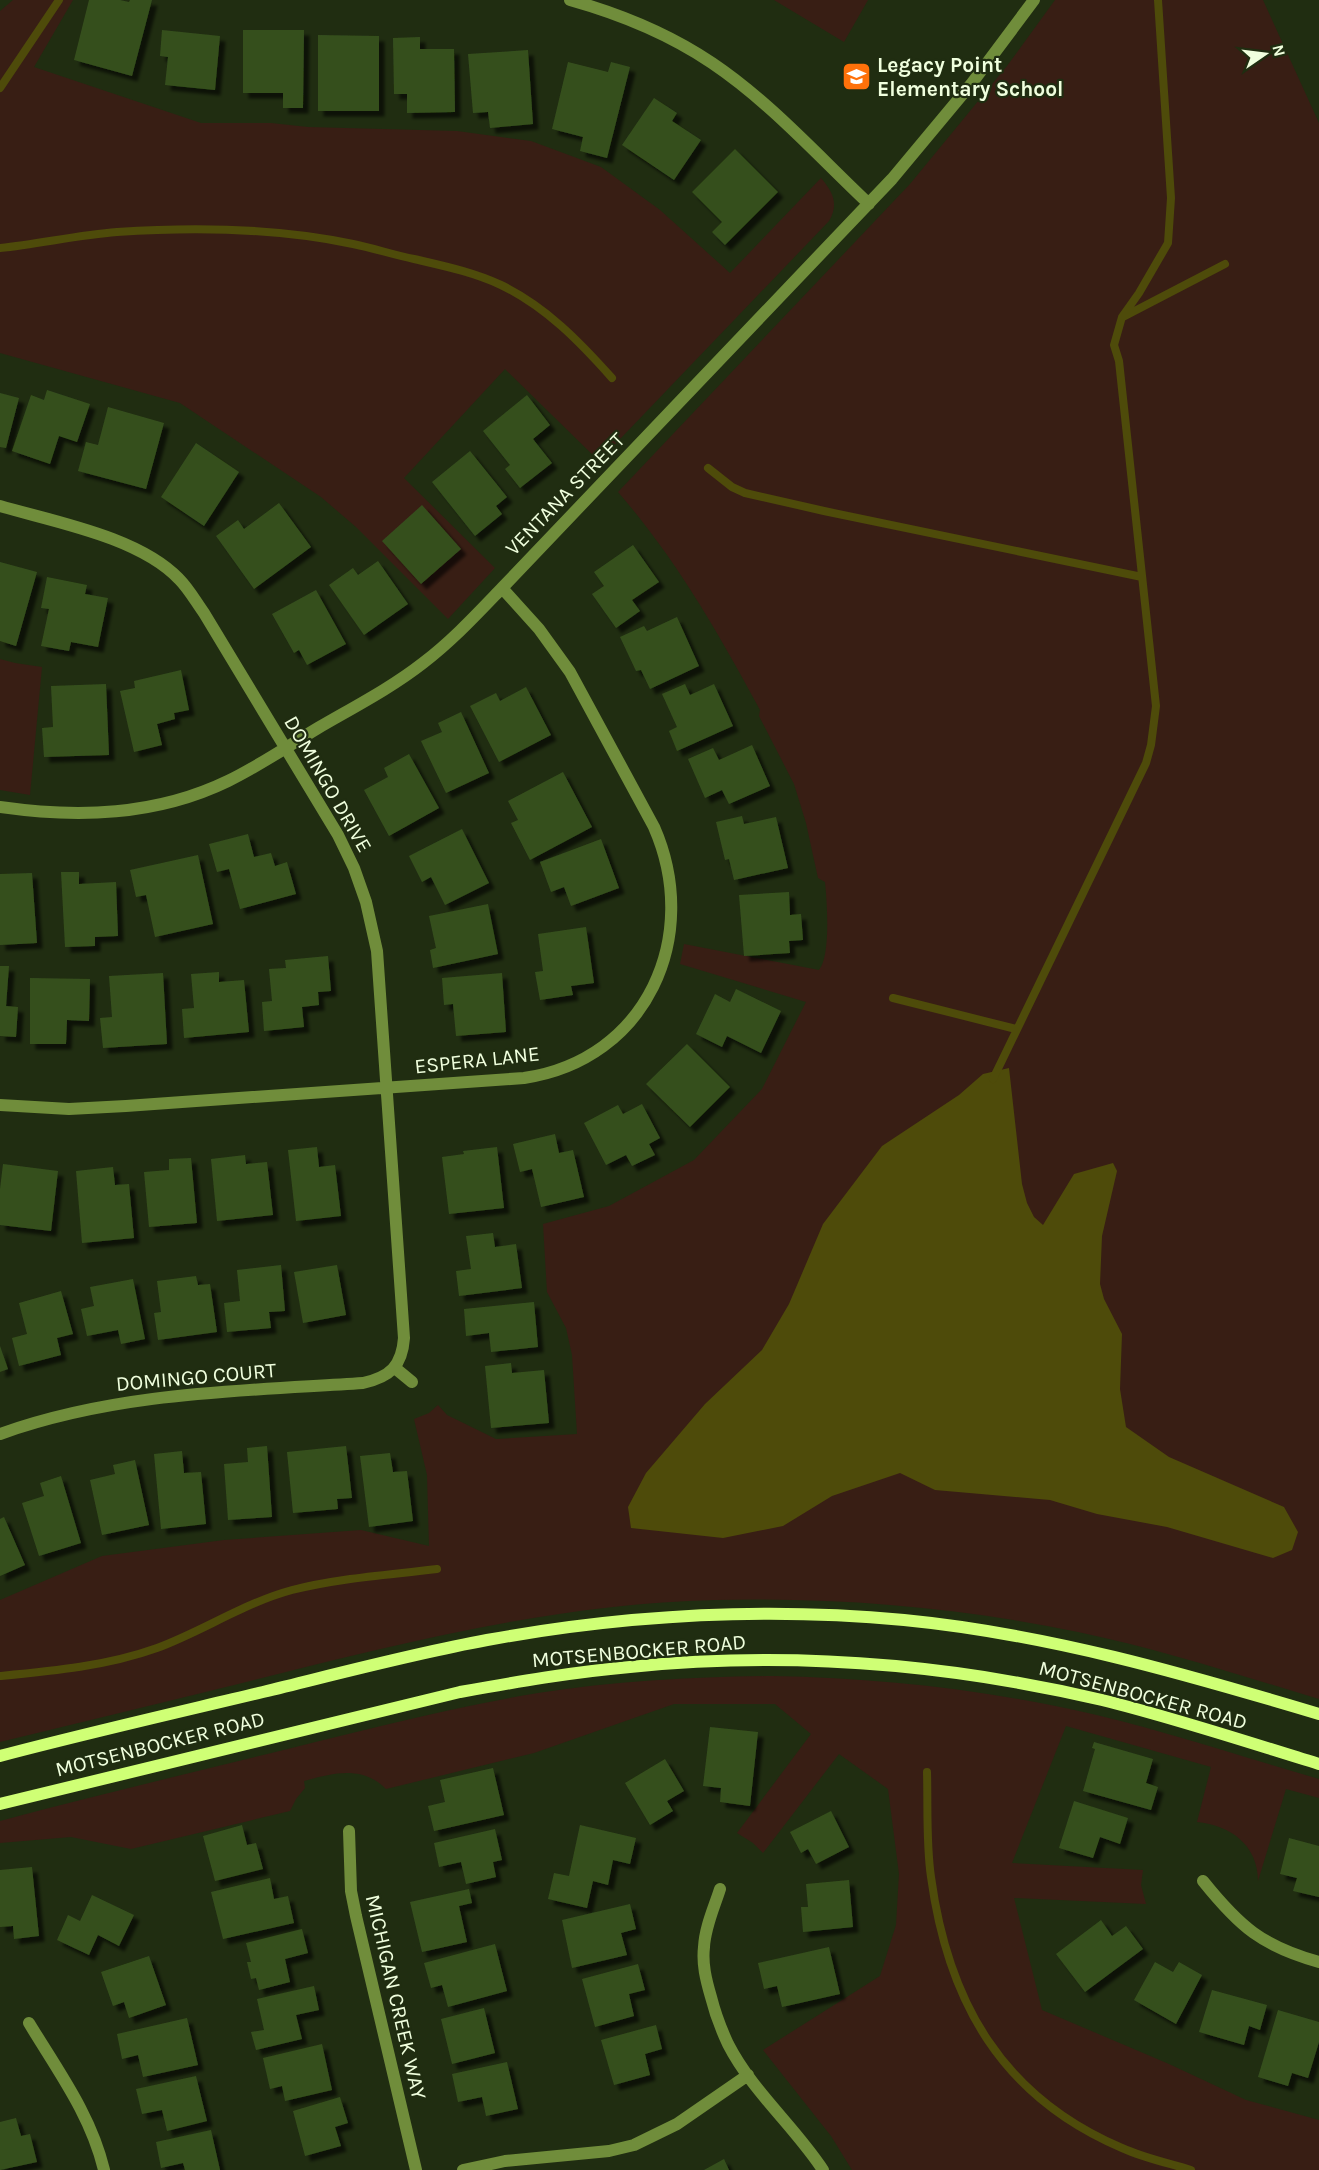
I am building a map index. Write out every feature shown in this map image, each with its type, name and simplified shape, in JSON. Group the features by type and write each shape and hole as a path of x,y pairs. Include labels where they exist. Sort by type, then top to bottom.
{"main road":[{"name":"MOTSENBOCKER ROAD","path":"0,1756 466,1644 584,1625 713,1615 798,1615 897,1619 1031,1638 1153,1665 1319,1714"},
{"name":"MOTSENBOCKER ROAD","path":"0,1804 459,1692 593,1670 710,1661 862,1663 984,1677 1127,1707 1319,1764"}],"street":[{"path":"570,0 628,20 677,42 712,62 762,102 869,204"},
{"name":"VENTANA STREET","path":"0,807 79,814 124,811 181,799 212,788 249,770 425,662 456,635 502,588 869,204 945,117 1034,0"},
{"name":"DOMINGO DRIVE","path":"0,506 116,540 144,554 179,579 204,613 338,835 354,868 366,902 377,951 404,1327 402,1356 395,1368"},
{"name":"ESPERA LANE","path":"0,1105 94,1108 524,1078 550,1073 572,1065 605,1045 628,1023 649,993 668,948 672,914 670,880 664,853 654,827 570,672 539,629 502,588"},
{"path":"395,1368 411,1382"},
{"name":"DOMINGO COURT","path":"0,1434 74,1413 116,1404 173,1396 363,1383 382,1377 395,1368"},
{"name":"MICHIGAN CREEK WAY","path":"349,1831 351,1891 416,2170"},
{"path":"1203,1881 1227,1909 1256,1936 1288,1953 1319,1962"},
{"path":"720,1889 704,1940 704,1966 719,2024 728,2044 748,2074 803,2141 823,2170"},
{"path":"29,2023 86,2117 97,2142 104,2170"},
{"path":"464,2170 498,2162 609,2151 634,2145 677,2124 748,2074"}],"shaded area":[{"path":"13,0 73,0 34,67 201,123 271,123 308,127 457,131 531,141 601,167 660,210 730,273 821,178 829,188 834,209 829,221 599,461 505,369 404,478 495,568 448,619 356,527 321,497 180,403 0,353 0,11"},
{"path":"774,0 868,0 844,42"},
{"path":"1055,0 1263,0 1319,123 1319,1699 1139,1646 1033,1623 943,1610 852,1602 715,1600 653,1603 592,1610 531,1618 470,1630 350,1656 0,1742 0,1600 102,1556 224,1540 361,1530 429,1546 427,1475 414,1419 429,1413 438,1405 447,1415 496,1439 577,1434 572,1355 566,1328 547,1292 543,1224 609,1206 694,1160 762,1089 806,1002 680,964 684,944 819,970 823,963 827,941 825,882 818,878 806,823 794,784 759,716 760,710 695,597 659,543 618,492 910,184 1007,66"},
{"path":"0,659 42,667 30,795 0,790"},
{"path":"1009,1068 1022,1184 1034,1217 1043,1225 1074,1174 1113,1163 1117,1171 1102,1236 1100,1284 1104,1299 1122,1334 1120,1389 1126,1427 1169,1457 1284,1507 1298,1532 1292,1550 1273,1558 1167,1527 1097,1514 1050,1500 935,1490 900,1473 832,1496 783,1526 723,1538 631,1528 628,1507 646,1473 705,1404 762,1350 789,1304 823,1224 882,1146 959,1095 983,1074"},
{"path":"772,1676 922,1685 996,1695 1133,1724 1319,1779 1319,1798 1286,1789 1258,1881 1253,1857 1240,1839 1220,1827 1197,1822 1211,1767 1066,1726 1012,1863 1143,1870 1141,1885 1146,1904 1014,1898 1042,2010 1169,2064 1246,2100 1319,2120 1319,2170 852,2170 831,2136 763,2050 880,1976 896,1925 899,1874 888,1789 839,1754 763,1853 753,1843 737,1833 811,1734 775,1704 674,1704 534,1753 386,1789 367,1776 347,1773 326,1775 304,1781 305,1788 290,1811 131,1849 71,1837 0,1843 0,1821 466,1707 596,1685"}],"building":[{"path":"89,0 129,2 130,0 152,0 132,76 74,60"},
{"path":"162,30 220,36 215,90 165,85 168,57 160,56"},
{"path":"243,30 304,30 303,108 283,108 283,93 243,93"},
{"path":"318,35 379,36 379,111 318,111"},
{"path":"420,37 420,49 454,49 455,112 407,113 407,94 394,94 393,38"},
{"path":"528,50 533,124 490,128 488,112 473,113 468,54"},
{"path":"568,62 608,72 611,62 630,67 607,158 580,151 583,137 552,129"},
{"path":"654,98 677,113 672,121 701,140 674,180 622,145"},
{"path":"735,149 778,192 725,245 712,232 722,222 692,192"},
{"path":"47,390 90,404 77,442 59,436 50,464 12,451 31,395 44,400"},
{"path":"0,393 19,398 6,448 0,447"},
{"path":"527,395 550,425 533,439 552,463 520,488 505,469 510,465 483,431"},
{"path":"108,407 164,423 146,489 78,471 86,442 98,445"},
{"path":"196,443 239,472 204,526 161,497"},
{"path":"470,451 507,497 496,506 502,514 475,536 432,482"},
{"path":"279,503 311,547 254,589 216,536 238,520 244,529"},
{"path":"422,505 461,549 421,584 382,541"},
{"path":"633,545 659,582 632,600 640,611 616,628 592,594 604,586 594,572"},
{"path":"378,561 408,604 364,635 329,585 353,568 358,575"},
{"path":"0,562 37,572 16,646 0,641"},
{"path":"47,577 87,585 85,594 108,598 98,647 71,642 69,651 41,646 49,609 41,608"},
{"path":"316,590 346,644 307,665 299,650 294,653 272,614"},
{"path":"677,617 699,666 650,689 641,670 636,671 620,637 644,626 647,631"},
{"path":"181,670 189,710 174,713 175,719 157,724 162,745 134,752 120,691 135,688 134,681"},
{"path":"106,684 109,755 44,757 42,728 53,727 51,686"},
{"path":"685,684 690,695 714,684 733,726 677,751 669,731 677,727 662,694"},
{"path":"526,687 551,735 499,762 470,706 496,693 500,701"},
{"path":"461,712 489,773 446,793 421,741 442,732 438,723"},
{"path":"752,745 770,786 729,804 722,790 705,798 688,759 713,748 719,760"},
{"path":"409,754 439,808 389,836 364,790 388,777 384,768"},
{"path":"563,772 592,827 530,860 511,823 518,820 508,801"},
{"path":"742,816 744,824 776,817 788,868 734,880 729,859 725,860 716,822"},
{"path":"462,829 489,883 445,905 431,877 422,882 409,856"},
{"path":"248,834 254,857 271,853 275,866 287,862 296,894 240,909 229,869 217,872 209,844"},
{"path":"601,839 619,888 571,906 564,887 551,892 540,862"},
{"path":"198,855 213,924 155,937 146,895 136,897 130,870"},
{"path":"61,872 79,872 79,884 116,882 118,936 95,937 95,946 65,947"},
{"path":"32,873 37,943 0,945 0,874"},
{"path":"789,892 790,915 801,914 803,940 789,941 790,953 744,956 739,895"},
{"path":"488,904 498,954 433,968 430,950 436,948 429,916"},
{"path":"586,927 594,983 571,986 573,995 540,1000 535,972 543,971 538,934"},
{"path":"328,956 331,991 318,992 319,1005 302,1007 304,1027 264,1031 262,1002 272,1001 269,969 286,968 285,960"},
{"path":"0,966 9,966 6,1006 18,1007 16,1037 0,1036"},
{"path":"219,972 219,982 244,980 249,1032 184,1038 182,1009 194,1008 191,974"},
{"path":"163,973 167,1044 103,1048 100,1018 112,1017 109,976"},
{"path":"502,973 506,1032 456,1036 453,1004 444,1005 442,978"},
{"path":"30,978 90,979 89,1021 67,1020 66,1044 30,1044"},
{"path":"736,989 781,1011 761,1053 727,1036 722,1047 696,1034 715,994 730,1002"},
{"path":"687,1044 730,1087 690,1127 646,1084"},
{"path":"642,1104 660,1138 649,1144 655,1155 632,1166 626,1155 606,1165 584,1123 618,1105 623,1114"},
{"path":"555,1134 559,1153 573,1150 584,1197 541,1207 532,1169 520,1172 513,1144"},
{"path":"317,1147 319,1167 335,1165 341,1216 296,1221 288,1150"},
{"path":"497,1147 504,1208 449,1214 442,1157 464,1154 463,1151"},
{"path":"245,1155 246,1164 267,1162 273,1215 217,1221 211,1159"},
{"path":"191,1158 197,1223 149,1227 144,1172 169,1170 169,1159"},
{"path":"3,1164 58,1171 51,1231 0,1225"},
{"path":"113,1167 115,1185 129,1184 134,1238 82,1243 76,1171"},
{"path":"493,1233 495,1247 516,1244 522,1288 459,1296 456,1271 471,1269 466,1236"},
{"path":"281,1265 285,1311 269,1312 271,1328 227,1332 224,1303 240,1301 237,1270"},
{"path":"337,1265 346,1315 303,1323 294,1272"},
{"path":"196,1276 198,1285 210,1284 217,1332 158,1340 154,1313 161,1312 157,1281"},
{"path":"133,1279 145,1339 121,1344 118,1330 87,1336 81,1309 94,1306 90,1287"},
{"path":"61,1291 73,1334 57,1338 61,1355 19,1366 12,1338 27,1334 19,1303"},
{"path":"534,1302 538,1347 491,1352 489,1333 466,1336 464,1309"},
{"path":"0,1346 8,1369 0,1372"},
{"path":"511,1363 512,1373 544,1370 549,1423 491,1428 485,1366"},
{"path":"267,1446 272,1517 228,1520 224,1464 248,1462 247,1448"},
{"path":"346,1446 352,1498 337,1499 338,1509 293,1513 287,1452"},
{"path":"182,1451 184,1473 201,1472 206,1524 161,1529 154,1454"},
{"path":"390,1453 393,1472 407,1471 413,1521 369,1527 360,1456"},
{"path":"135,1460 149,1525 102,1535 90,1480 115,1474 113,1465"},
{"path":"61,1476 81,1543 39,1556 22,1503 44,1496 40,1483"},
{"path":"4,1517 25,1565 0,1576 0,1519"},
{"path":"710,1727 758,1732 750,1806 720,1802 721,1788 703,1786"},
{"path":"1094,1742 1153,1759 1146,1783 1158,1787 1151,1810 1083,1791 1095,1749 1092,1748"},
{"path":"665,1759 684,1791 667,1801 673,1811 650,1825 625,1783"},
{"path":"493,1768 504,1815 434,1831 428,1806 445,1802 440,1780"},
{"path":"1074,1801 1128,1818 1120,1844 1100,1837 1093,1858 1059,1848"},
{"path":"831,1811 849,1847 816,1864 808,1849 801,1853 790,1832"},
{"path":"242,1825 247,1845 256,1843 263,1869 215,1881 203,1836"},
{"path":"580,1825 636,1838 630,1864 613,1860 608,1885 593,1881 587,1908 548,1899 554,1873 569,1876"},
{"path":"495,1829 502,1860 493,1862 496,1877 466,1884 461,1862 439,1867 434,1843"},
{"path":"1289,1838 1319,1846 1319,1897 1293,1891 1297,1878 1280,1874"},
{"path":"32,1867 39,1936 14,1939 13,1926 0,1927 0,1870"},
{"path":"270,1878 274,1899 288,1896 294,1923 223,1939 211,1892"},
{"path":"849,1880 853,1927 803,1932 801,1907 808,1907 806,1884"},
{"path":"469,1889 472,1903 459,1906 467,1942 422,1952 410,1902"},
{"path":"92,1895 134,1915 119,1946 98,1935 89,1955 57,1940 68,1915 80,1921"},
{"path":"630,1904 636,1929 621,1933 627,1955 572,1968 562,1920"},
{"path":"1101,1920 1112,1936 1126,1926 1143,1949 1085,1992 1056,1954"},
{"path":"302,1929 308,1953 285,1959 290,1982 259,1990 256,1978 251,1979 247,1962 251,1962 246,1943"},
{"path":"495,1944 507,1991 448,2007 442,1985 431,1988 424,1963"},
{"path":"829,1947 840,1994 782,2007 777,1986 764,1989 758,1963"},
{"path":"149,1956 166,2005 129,2018 124,2002 113,2006 101,1972"},
{"path":"1155,1962 1173,1972 1179,1962 1202,1975 1176,2024 1134,2000"},
{"path":"638,1964 645,1990 629,1994 634,2016 595,2027 582,1979"},
{"path":"314,1986 319,2010 296,2015 302,2039 256,2050 251,2032 264,2030 257,1999"},
{"path":"1212,1990 1267,2005 1260,2030 1249,2026 1244,2045 1199,2032"},
{"path":"484,2008 495,2053 452,2064 441,2019"},
{"path":"1278,2010 1319,2022 1319,2042 1308,2078 1292,2073 1288,2086 1258,2077"},
{"path":"187,2018 198,2065 143,2077 138,2055 122,2059 117,2034"},
{"path":"656,2025 662,2049 645,2054 650,2075 614,2085 601,2040"},
{"path":"322,2044 332,2090 285,2101 282,2086 270,2089 263,2058"},
{"path":"507,2062 518,2109 486,2116 482,2097 458,2102 452,2074"},
{"path":"196,2076 207,2121 167,2131 162,2110 142,2114 136,2089"},
{"path":"340,2097 348,2123 335,2127 341,2146 305,2156 293,2111"},
{"path":"16,2118 21,2136 30,2134 37,2162 0,2170 0,2122"},
{"path":"211,2130 220,2170 185,2170 183,2163 161,2168 156,2142"},
{"path":"724,2159 729,2170 704,2170"}],"waterway":[{"path":"0,88 59,0"},
{"path":"993,1079 1146,763 1151,745 1156,706 1119,361 1114,345 1122,317 1168,243 1171,198 1158,0"},
{"path":"0,248 102,233 146,230 265,232 353,244 480,276 501,285 547,314 612,378"},
{"path":"1123,317 1225,264"},
{"path":"708,468 732,487 745,493 1142,577"},
{"path":"893,998 1016,1029"},
{"path":"0,1676 80,1667 138,1654 174,1641 257,1602 292,1590 346,1580 437,1569"},
{"path":"927,1772 929,1864 939,1922 951,1965 967,2004 988,2040 1013,2073 1044,2102 1080,2127 1130,2152 1191,2170"}],"place":[{"name":"Legacy Point Elementary School","path":"856,77"}]}
